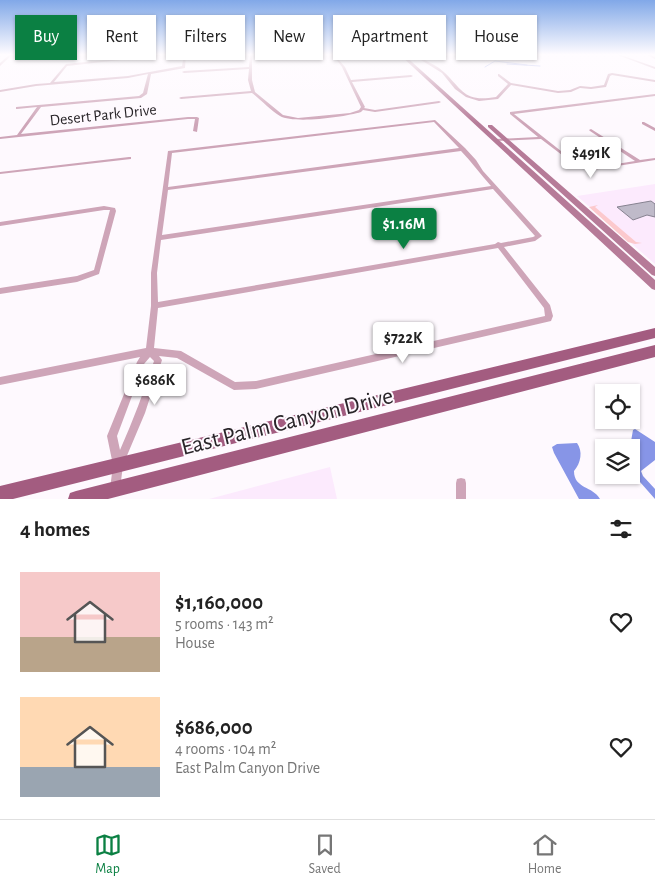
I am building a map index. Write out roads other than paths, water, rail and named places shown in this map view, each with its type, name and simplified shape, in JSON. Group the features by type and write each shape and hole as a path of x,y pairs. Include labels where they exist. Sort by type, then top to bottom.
{"main road":[{"name":"East Palm Canyon Drive","path":"0,494 655,332"},
{"name":"East Palm Canyon Drive","path":"76,499 655,351"}],"street":[{"path":"52,83 56,77"},
{"path":"0,91 52,83 124,77"},
{"path":"17,108 140,97 146,94 149,77"},
{"path":"250,77 253,92 282,116 288,118 350,114 362,109 375,111 439,102"},
{"path":"348,77 363,105 362,109"},
{"path":"350,81 395,77"},
{"path":"428,77 655,272"},
{"path":"432,77 655,286"},
{"path":"446,77 450,84 465,96 475,100 498,98 510,84"},
{"path":"503,77 510,84 558,92 571,91 580,87 605,86 608,77"},
{"path":"632,77 655,81"},
{"path":"181,98 253,92"},
{"path":"655,95 511,113 580,167 586,169 655,158"},
{"path":"18,136 40,106"},
{"name":"Desert Park Drive","path":"0,138 188,118 197,118 195,131"},
{"path":"118,464 112,436 141,362 150,351 155,306 154,272 170,152 436,121 539,236 155,306"},
{"path":"643,124 655,130"},
{"path":"591,130 638,161"},
{"path":"503,142 542,138"},
{"path":"165,189 463,150"},
{"path":"0,173 129,158"},
{"path":"159,238 494,187"},
{"path":"0,224 109,208 114,211 104,240 99,268 92,275 0,291"},
{"path":"0,381 150,351 178,354 224,381 243,387 548,319 547,307 498,244"},
{"path":"115,489 118,464 136,426 154,376 158,360 150,351"},
{"path":"461,483 461,499"}],"water":[{"path":"635,429 655,442 655,460 641,471 655,489 655,499 640,482 640,439 631,439 633,430"},
{"path":"577,443 580,457 574,471 575,477 580,484 600,499 579,499 552,447 557,444"}]}
